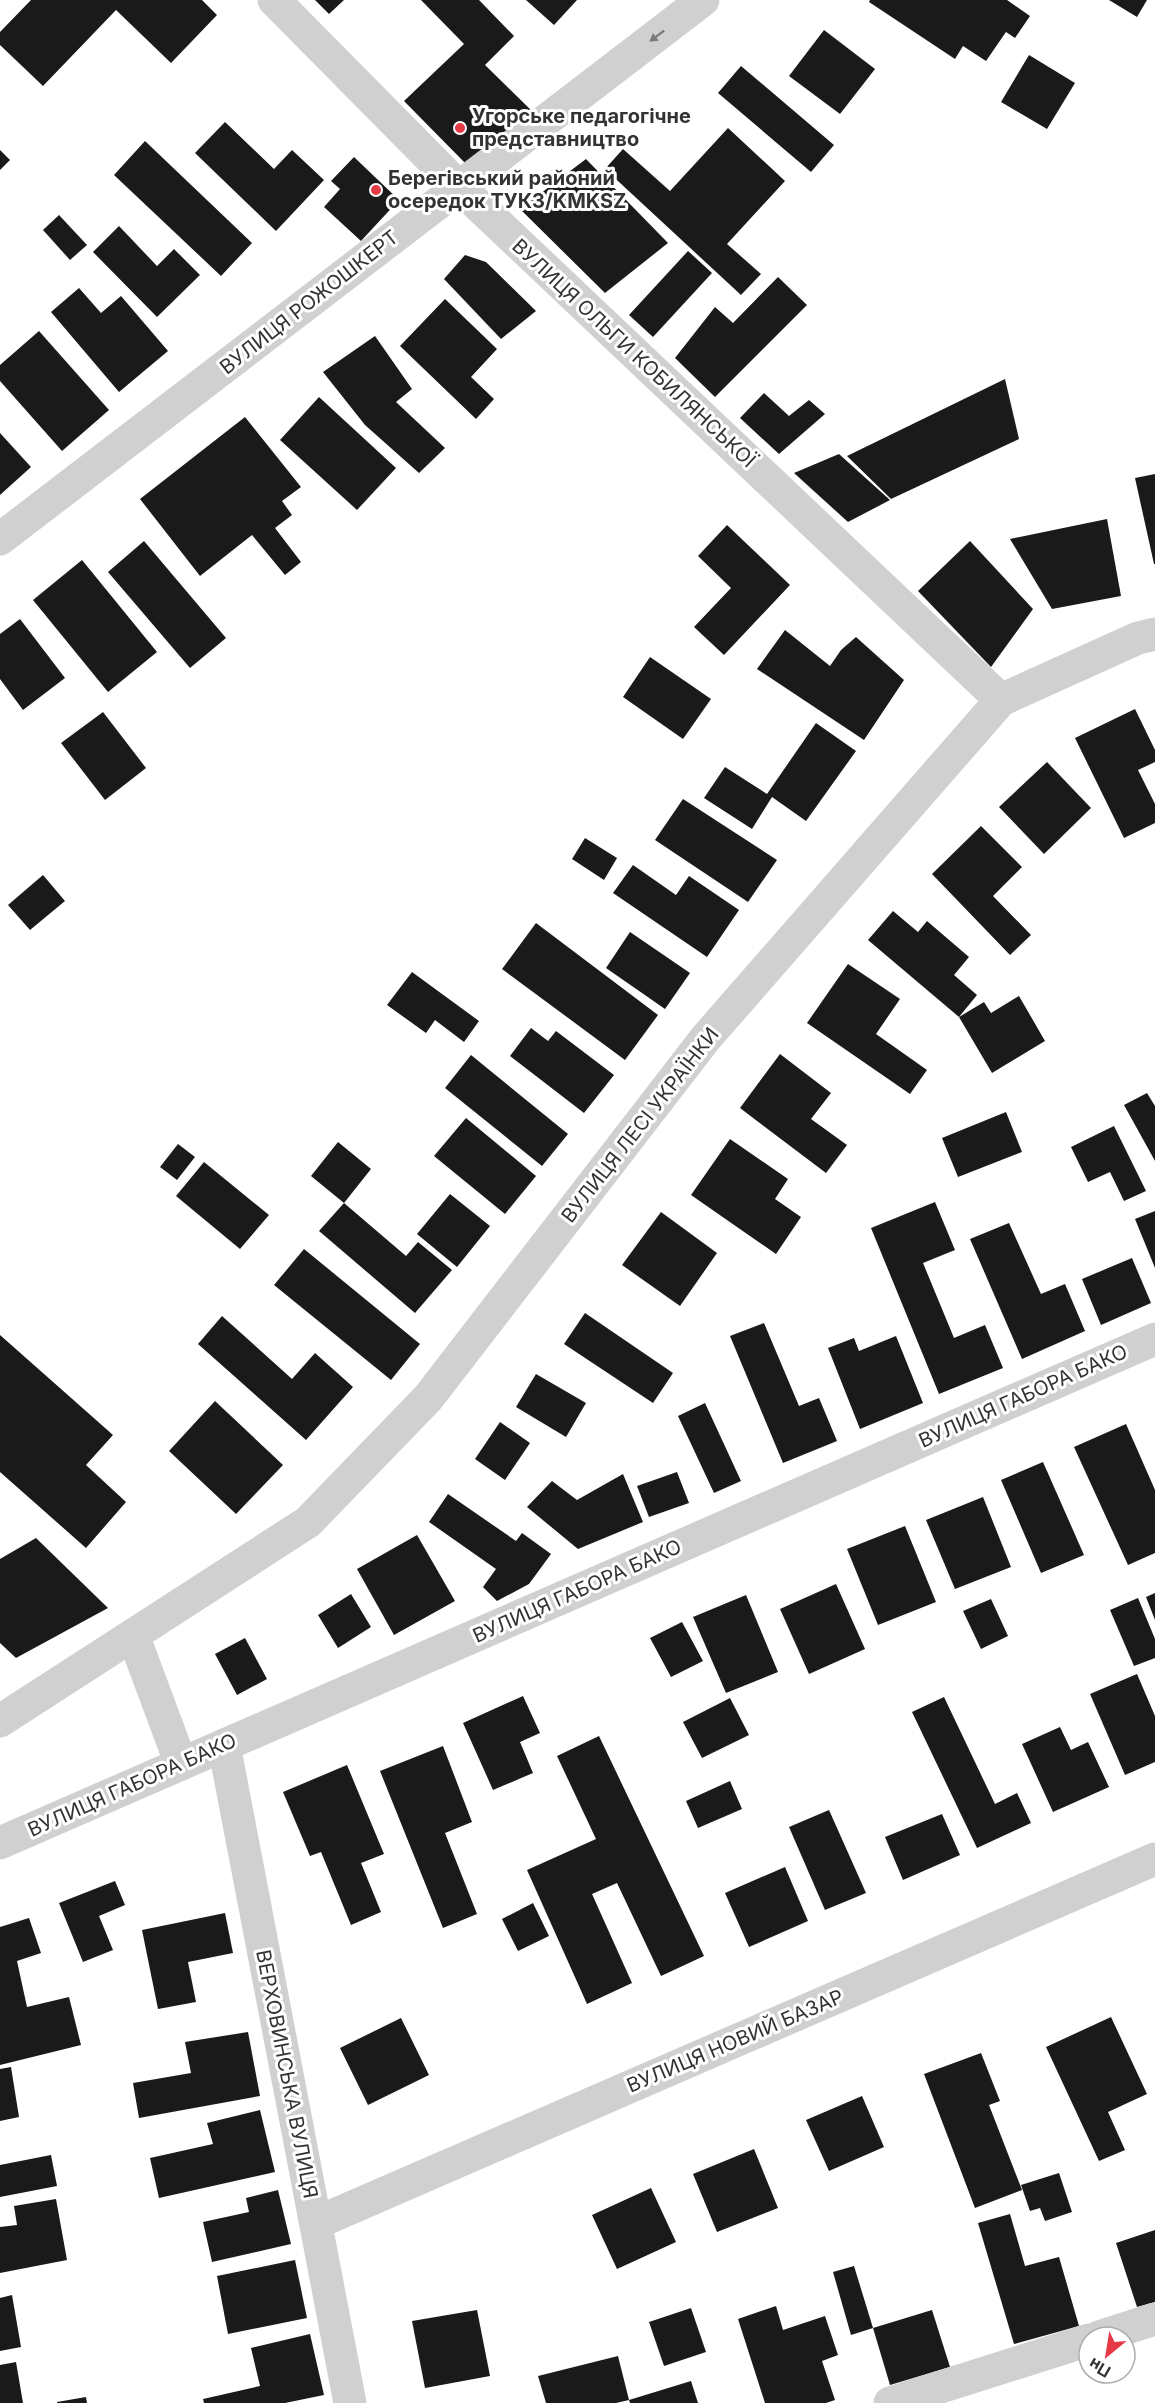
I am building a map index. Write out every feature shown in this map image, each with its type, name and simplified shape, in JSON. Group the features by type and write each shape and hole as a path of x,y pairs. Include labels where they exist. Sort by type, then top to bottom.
{"street":[{"name":"ВУЛИЦЯ ОЛЬГИ КОБИЛЯНСЬКОЇ","path":"274,0 459,187 1001,700"},
{"name":"ВУЛИЦЯ РОЖОШКЕРТ","path":"0,539 703,0"},
{"name":"ВУЛИЦЯ ЛЕСІ УКРАЇНКИ","path":"0,1721 308,1522 428,1398 705,1039 1001,700 1138,638 1155,634"},
{"name":"ВУЛИЦЯ ГАБОРА БАКО","path":"0,1843 1155,1339"},
{"path":"134,1635 181,1764"},
{"name":"ВЕРХОВИНСЬКА ВУЛИЦЯ","path":"224,1745 351,2403"},
{"name":"ВУЛИЦЯ НОВИЙ БАЗАР","path":"316,2223 1155,1859"},
{"path":"1136,2325 1155,2319"},
{"path":"890,2403 1077,2344"}],"building":[{"path":"31,0 202,0 217,15 171,63 116,10 43,86 0,45 0,32"},
{"path":"315,0 344,0 329,14"},
{"path":"421,0 479,0 514,36 485,65 536,115 468,166 404,101 464,44"},
{"path":"526,0 577,0 554,25"},
{"path":"870,0 1007,0 1030,16 1015,38 1006,32 986,61 963,46 955,59 869,2"},
{"path":"1109,0 1147,0 1137,17"},
{"path":"824,30 875,69 840,114 789,76"},
{"path":"1029,55 1075,83 1047,129 1001,102"},
{"path":"741,66 834,145 811,172 718,93"},
{"path":"225,122 274,169 292,150 324,180 276,231 195,153"},
{"path":"728,128 785,181 727,244 761,274 741,295 605,169 623,149 670,191"},
{"path":"145,141 252,243 221,276 114,175"},
{"path":"0,150 10,160 0,170"},
{"path":"354,157 399,200 361,241 324,207 340,189 331,181"},
{"path":"586,159 668,243 605,293 520,209"},
{"path":"59,215 87,245 70,260 43,230"},
{"path":"119,226 157,266 174,249 200,275 157,317 93,252"},
{"path":"688,251 712,273 653,337 629,315"},
{"path":"465,255 486,262 536,311 501,339 444,279"},
{"path":"778,277 807,305 715,397 675,358 715,307 733,323"},
{"path":"79,288 101,313 121,296 168,351 119,392 51,312"},
{"path":"445,299 497,349 471,377 494,399 476,419 400,346"},
{"path":"39,331 109,410 62,451 0,381 0,365"},
{"path":"375,336 412,389 396,402 445,448 419,473 365,425 323,372"},
{"path":"1005,379 1019,439 891,499 847,456"},
{"path":"764,393 789,416 809,400 825,414 779,454 740,418"},
{"path":"319,397 396,468 357,510 280,440"},
{"path":"245,417 301,487 282,501 292,515 275,528 301,562 285,575 252,535 200,576 140,499"},
{"path":"0,433 31,467 0,495"},
{"path":"839,454 890,500 848,522 794,473"},
{"path":"1155,474 1155,564 1154,564 1135,478"},
{"path":"1107,519 1121,596 1052,609 1010,539"},
{"path":"727,525 790,585 724,655 694,627 731,588 698,556"},
{"path":"144,541 226,638 190,668 108,572"},
{"path":"970,541 1033,609 991,667 918,591"},
{"path":"82,560 157,652 108,692 33,600"},
{"path":"20,619 65,678 23,710 0,679 0,634"},
{"path":"785,630 830,666 841,650 856,637 904,680 864,740 757,669"},
{"path":"650,657 711,699 683,739 623,697"},
{"path":"1135,709 1155,750 1155,762 1138,770 1155,804 1155,823 1124,838 1075,738"},
{"path":"103,712 146,768 105,800 61,743"},
{"path":"816,723 856,751 806,821 772,797 752,829 704,798 725,767 767,794"},
{"path":"1047,762 1091,808 1044,854 999,807"},
{"path":"683,799 777,860 748,902 655,840"},
{"path":"981,826 1022,867 993,896 1031,935 1010,955 932,874"},
{"path":"585,838 617,858 604,880 572,859"},
{"path":"633,865 676,895 689,876 739,910 707,957 613,893"},
{"path":"43,875 65,901 30,930 8,905"},
{"path":"893,911 918,932 927,921 969,957 954,975 977,995 959,1017 868,940"},
{"path":"536,923 658,1015 625,1060 502,969"},
{"path":"630,932 690,973 665,1009 606,968"},
{"path":"848,964 900,999 876,1034 927,1070 910,1094 807,1023"},
{"path":"412,972 479,1021 464,1042 435,1020 426,1033 387,1005"},
{"path":"1019,996 1045,1041 992,1073 959,1017 984,1002 991,1013"},
{"path":"531,1028 548,1041 556,1031 614,1075 584,1113 510,1056"},
{"path":"780,1054 831,1093 811,1119 847,1145 826,1173 740,1108"},
{"path":"471,1055 568,1134 542,1166 445,1088"},
{"path":"1147,1093 1155,1106 1155,1161 1124,1105"},
{"path":"1006,1112 1022,1152 958,1177 942,1138"},
{"path":"466,1118 536,1176 505,1214 434,1156"},
{"path":"1114,1126 1146,1191 1124,1201 1110,1172 1088,1182 1071,1147"},
{"path":"730,1139 788,1179 775,1199 801,1217 776,1254 691,1195"},
{"path":"338,1142 371,1169 344,1203 311,1176"},
{"path":"178,1144 195,1157 177,1180 160,1167"},
{"path":"204,1162 269,1215 240,1249 176,1196"},
{"path":"450,1194 490,1226 457,1267 417,1234"},
{"path":"935,1202 955,1250 923,1263 954,1338 985,1325 1003,1368 939,1394 871,1228"},
{"path":"344,1203 406,1256 418,1242 452,1270 415,1313 319,1231"},
{"path":"1155,1211 1155,1268 1135,1219"},
{"path":"661,1212 717,1253 680,1306 622,1265"},
{"path":"1009,1223 1041,1294 1065,1284 1085,1331 1022,1359 970,1239"},
{"path":"304,1249 420,1344 391,1380 274,1285"},
{"path":"1132,1258 1151,1303 1101,1325 1082,1279"},
{"path":"585,1313 673,1373 653,1403 564,1344"},
{"path":"222,1316 292,1379 315,1353 353,1387 306,1440 198,1344"},
{"path":"764,1323 799,1406 819,1398 837,1441 783,1463 730,1336"},
{"path":"0,1335 113,1435 86,1465 126,1502 86,1548 0,1472"},
{"path":"896,1336 923,1403 860,1429 828,1348 854,1338 859,1351"},
{"path":"536,1374 586,1403 566,1437 516,1407"},
{"path":"215,1401 283,1465 236,1514 169,1451"},
{"path":"705,1403 741,1481 714,1493 678,1416"},
{"path":"500,1422 530,1443 505,1480 475,1459"},
{"path":"1126,1424 1155,1490 1155,1553 1128,1565 1074,1447"},
{"path":"1043,1462 1084,1555 1041,1573 1001,1480"},
{"path":"677,1472 689,1503 649,1517 637,1486"},
{"path":"623,1474 643,1522 578,1549 527,1507 552,1481 577,1500"},
{"path":"448,1494 516,1541 522,1533 551,1554 529,1584 497,1601 483,1587 496,1569 429,1522"},
{"path":"983,1497 1011,1567 955,1589 926,1520"},
{"path":"905,1526 936,1602 878,1625 847,1549"},
{"path":"417,1535 455,1601 394,1635 357,1569"},
{"path":"36,1538 108,1608 16,1658 0,1643 0,1559"},
{"path":"836,1584 865,1649 809,1674 780,1609"},
{"path":"1155,1593 1155,1620 1146,1597"},
{"path":"351,1594 371,1627 338,1648 318,1615"},
{"path":"746,1595 778,1672 726,1693 693,1617"},
{"path":"1138,1598 1155,1639 1155,1658 1134,1666 1110,1610"},
{"path":"991,1599 1008,1636 981,1649 963,1611"},
{"path":"682,1622 703,1661 671,1677 650,1638"},
{"path":"245,1638 267,1679 237,1695 215,1654"},
{"path":"1137,1674 1155,1716 1155,1762 1125,1775 1090,1694"},
{"path":"523,1696 540,1733 520,1742 533,1773 493,1790 463,1723"},
{"path":"944,1697 995,1804 1017,1793 1031,1823 977,1848 912,1712"},
{"path":"730,1698 749,1735 702,1758 683,1722"},
{"path":"1060,1727 1071,1750 1088,1742 1109,1787 1053,1812 1022,1744"},
{"path":"599,1736 704,1956 661,1976 617,1883 592,1894 632,1983 587,2004 527,1870 596,1839 557,1756"},
{"path":"443,1746 472,1822 445,1833 477,1914 443,1928 380,1771"},
{"path":"347,1765 384,1854 361,1863 381,1912 351,1925 321,1852 310,1856 283,1792"},
{"path":"730,1781 742,1809 698,1828 686,1801"},
{"path":"829,1810 866,1893 825,1910 789,1827"},
{"path":"942,1814 960,1855 903,1880 885,1837"},
{"path":"785,1867 808,1921 749,1947 725,1893"},
{"path":"115,1881 125,1905 99,1916 113,1950 83,1962 59,1903"},
{"path":"533,1903 549,1936 518,1951 502,1919"},
{"path":"225,1913 233,1953 188,1962 196,2002 158,2009 142,1930"},
{"path":"29,1918 41,1953 17,1961 27,2007 69,1997 81,2045 0,2065 0,1927"},
{"path":"1111,2017 1147,2094 1108,2112 1125,2150 1099,2161 1046,2047"},
{"path":"401,2018 429,2075 368,2105 340,2048"},
{"path":"248,2032 260,2096 139,2118 133,2083 191,2073 185,2042"},
{"path":"981,2053 1000,2101 989,2105 1022,2190 975,2208 924,2074"},
{"path":"11,2067 19,2117 0,2121 0,2069"},
{"path":"862,2096 884,2147 829,2171 806,2120"},
{"path":"260,2110 275,2172 159,2198 150,2158 213,2144 207,2123"},
{"path":"754,2149 778,2208 717,2232 693,2174"},
{"path":"51,2155 57,2186 0,2197 0,2165"},
{"path":"1059,2173 1072,2212 1045,2221 1040,2208 1030,2211 1021,2185"},
{"path":"651,2188 676,2242 617,2269 592,2215"},
{"path":"278,2190 291,2244 212,2262 203,2222 249,2212 246,2198"},
{"path":"56,2199 67,2260 0,2273 0,2227 17,2225 14,2206"},
{"path":"1010,2214 1025,2266 1059,2257 1079,2325 1014,2344 978,2223"},
{"path":"1155,2230 1155,2302 1137,2307 1116,2243"},
{"path":"295,2260 307,2318 228,2334 217,2276"},
{"path":"854,2266 873,2328 851,2335 833,2272"},
{"path":"12,2295 21,2347 0,2351 0,2298"},
{"path":"776,2306 783,2330 825,2316 838,2355 822,2361 835,2400 826,2403 765,2403 738,2319"},
{"path":"691,2308 706,2352 664,2366 649,2322"},
{"path":"477,2310 490,2376 425,2388 412,2321"},
{"path":"932,2310 950,2367 890,2385 873,2328"},
{"path":"310,2334 324,2395 285,2403 204,2403 203,2399 260,2386 251,2348"},
{"path":"618,2356 629,2400 616,2403 546,2403 538,2376"},
{"path":"16,2362 23,2403 0,2403 0,2365"},
{"path":"691,2381 698,2403 630,2403 629,2400"},
{"path":"86,2397 87,2403 57,2403 57,2402"}],"place":[{"name":"Угорське педагогічне представництво","path":"460,128"},
{"name":"Берегівський районий осередок ТУКЗ/KMKSZ","path":"376,190"}]}
